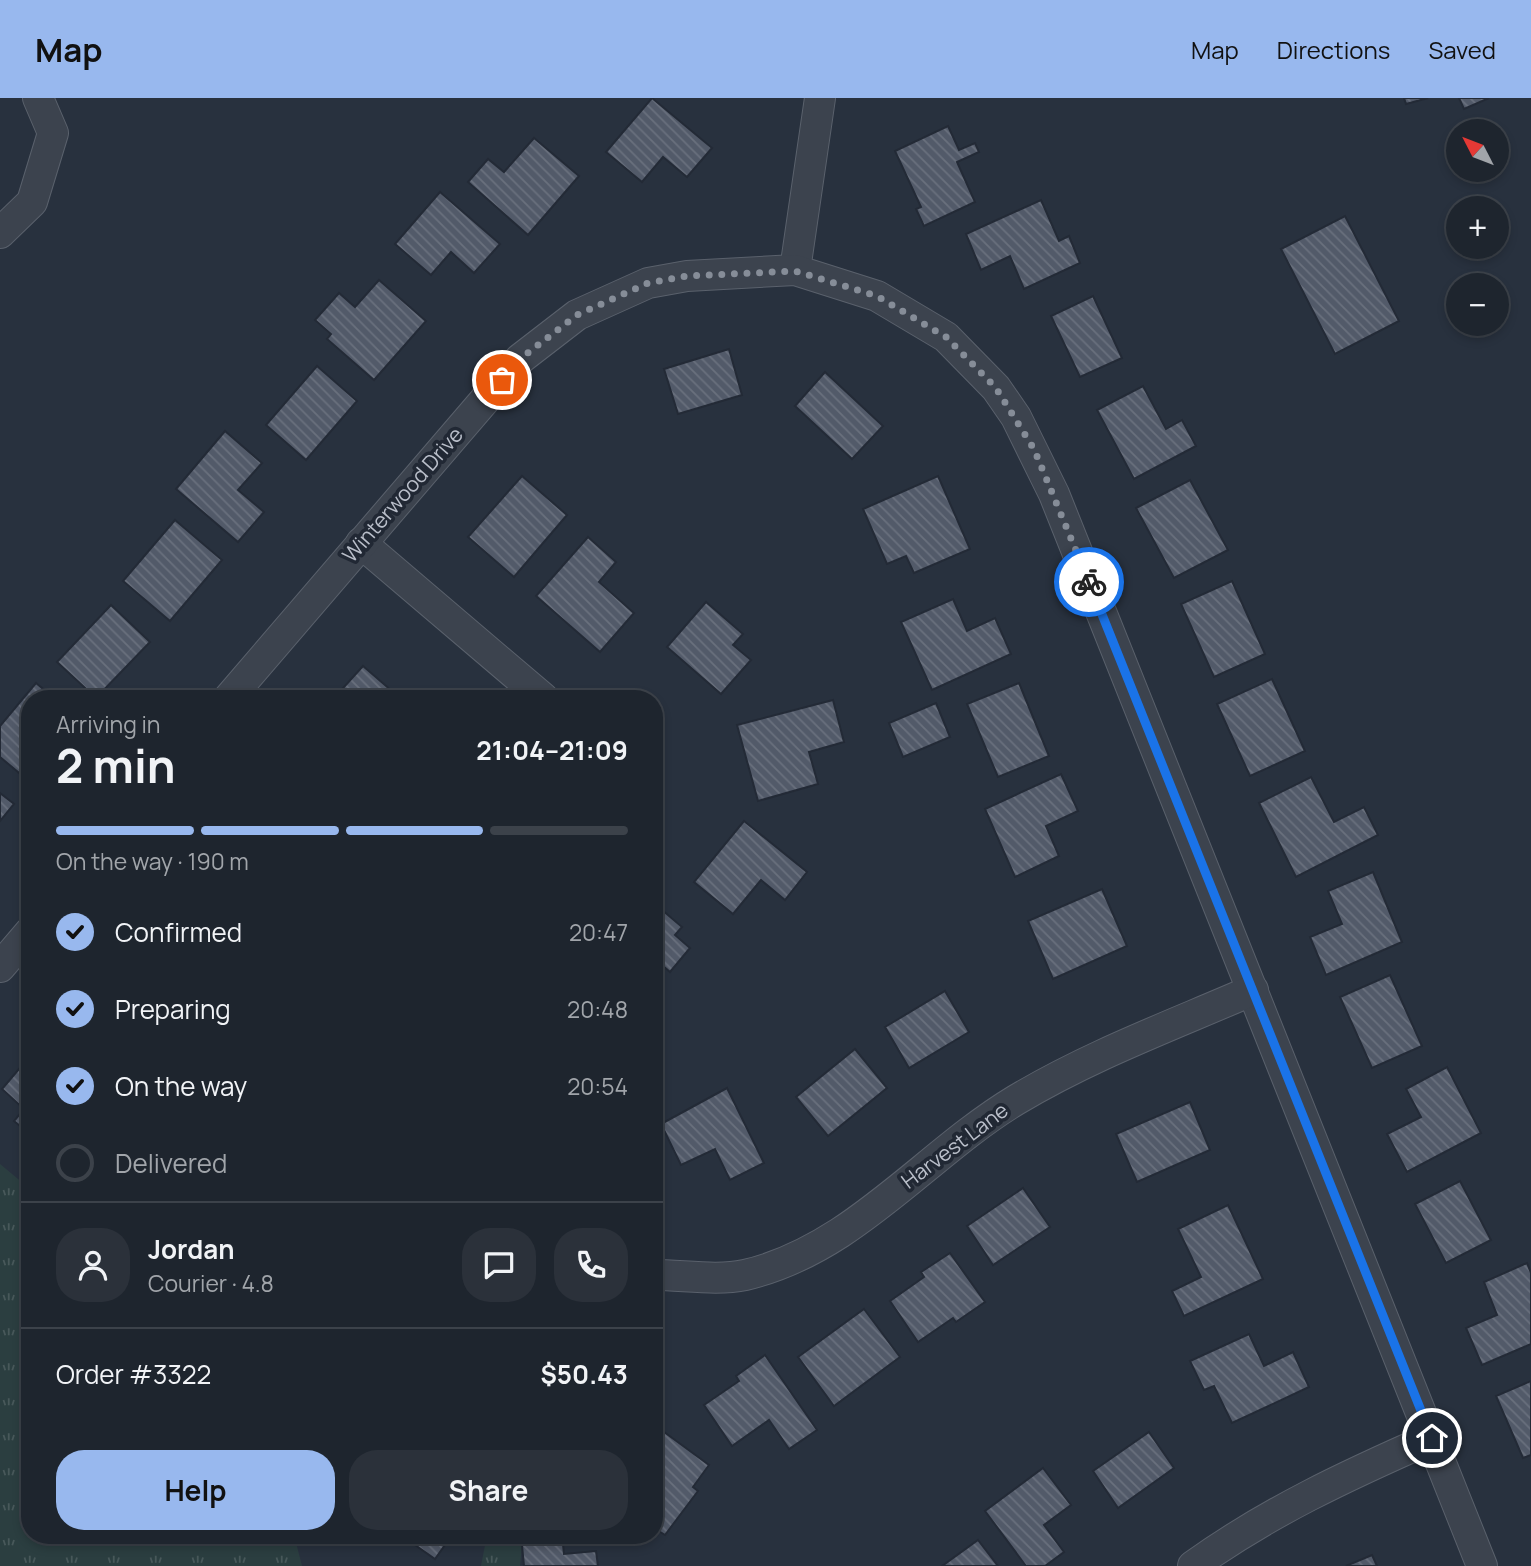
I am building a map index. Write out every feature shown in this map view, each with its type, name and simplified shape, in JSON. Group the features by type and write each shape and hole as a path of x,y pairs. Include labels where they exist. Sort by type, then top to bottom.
{"street":[{"path":"0,233 32,202 53,133 38,98"},
{"path":"795,271 820,98"},
{"name":"Winterwood Drive","path":"236,690 520,359 577,315 648,283 687,276 795,271 877,296 946,337 996,388 1016,417 1054,494 1482,1566"},
{"path":"361,543 534,690"},
{"path":"0,967 21,942"},
{"name":"Harvest Lane","path":"663,1275 743,1275 780,1264 847,1229 987,1120 1026,1094 1070,1069 1253,990"},
{"path":"1193,1566 1237,1534 1295,1501 1432,1438"}],"green space":[{"path":"0,1164 21,1182 21,1544 296,1544 302,1566 0,1566"},
{"path":"485,1544 522,1544 520,1566 481,1566"}],"building":[{"path":"652,98 712,148 687,177 663,157 642,182 606,152"},
{"path":"1404,98 1428,98 1406,104"},
{"path":"1459,98 1489,98 1464,109"},
{"path":"948,126 959,150 975,143 979,152 957,162 975,202 924,226 916,209 921,207 895,151"},
{"path":"534,138 579,176 528,235 468,182 488,159 504,172"},
{"path":"440,192 500,244 474,273 451,252 431,275 395,244"},
{"path":"1041,200 1059,241 1069,236 1080,263 1024,289 1010,256 981,270 966,234"},
{"path":"1345,216 1399,321 1335,354 1281,249"},
{"path":"379,280 426,321 374,380 327,339 331,334 315,320 339,293 355,307"},
{"path":"1093,296 1122,358 1080,377 1051,316"},
{"path":"729,349 742,395 678,414 664,369"},
{"path":"317,366 357,401 306,460 266,425"},
{"path":"825,372 883,426 852,459 795,406"},
{"path":"1143,386 1166,429 1182,420 1196,446 1134,479 1097,410"},
{"path":"225,431 262,463 238,490 264,512 238,542 176,489"},
{"path":"522,476 567,515 514,577 468,537"},
{"path":"938,476 970,549 914,573 906,556 887,564 863,509"},
{"path":"1190,480 1228,550 1174,578 1136,508"},
{"path":"175,520 222,560 170,621 123,581"},
{"path":"588,537 616,562 599,582 634,613 600,652 536,596"},
{"path":"1232,581 1265,654 1214,677 1181,604"},
{"path":"953,599 967,631 995,618 1011,654 932,690 901,622"},
{"path":"706,602 743,634 733,645 751,660 721,694 667,647"},
{"path":"111,605 150,642 104,690 87,690 57,662"},
{"path":"363,666 391,690 341,690"},
{"path":"1272,679 1305,751 1250,776 1217,704"},
{"path":"36,683 44,690 30,690"},
{"path":"1019,683 1049,756 998,777 967,704"},
{"path":"833,700 844,742 809,752 818,784 758,801 737,725"},
{"path":"21,701 21,774 0,757 0,726"},
{"path":"936,703 950,737 903,757 889,723"},
{"path":"1061,774 1078,811 1046,826 1059,856 1015,877 985,809"},
{"path":"1311,777 1334,822 1364,807 1378,835 1296,877 1259,803"},
{"path":"0,793 14,804 0,821"},
{"path":"744,821 807,872 785,900 761,880 733,914 694,882"},
{"path":"1373,872 1402,942 1326,975 1310,937 1342,924 1328,891"},
{"path":"1102,889 1127,946 1053,979 1028,921"},
{"path":"663,911 682,927 675,935 690,948 670,972 663,966"},
{"path":"1390,975 1422,1046 1372,1068 1340,997"},
{"path":"945,991 969,1032 909,1068 885,1027"},
{"path":"855,1049 887,1088 828,1136 796,1097"},
{"path":"21,1067 21,1106 2,1089"},
{"path":"1447,1067 1481,1133 1407,1172 1387,1134 1421,1117 1406,1089"},
{"path":"727,1088 764,1163 730,1180 715,1149 681,1165 663,1123"},
{"path":"1190,1102 1210,1150 1137,1182 1116,1134"},
{"path":"21,1113 21,1127 14,1121"},
{"path":"1460,1181 1491,1240 1446,1263 1415,1204"},
{"path":"1023,1188 1050,1227 993,1265 967,1226"},
{"path":"1228,1205 1263,1279 1184,1316 1172,1291 1201,1277 1178,1229"},
{"path":"950,1253 985,1302 956,1322 953,1318 918,1342 890,1301 924,1277 921,1272"},
{"path":"1527,1263 1531,1273 1531,1344 1482,1365 1466,1328 1497,1315 1484,1282"},
{"path":"864,1309 900,1357 834,1406 798,1357"},
{"path":"1249,1334 1264,1366 1293,1352 1309,1387 1232,1423 1214,1386 1204,1390 1190,1361"},
{"path":"765,1355 817,1430 789,1449 769,1420 732,1446 704,1405 739,1381 736,1376"},
{"path":"1531,1381 1531,1455 1523,1458 1496,1396"},
{"path":"663,1431 709,1465 693,1487 698,1491 665,1535"},
{"path":"1149,1432 1174,1468 1118,1508 1093,1471"},
{"path":"1043,1468 1071,1505 1044,1525 1064,1552 1045,1566 1026,1566 985,1511"},
{"path":"978,1540 998,1566 942,1566"},
{"path":"414,1544 446,1544 435,1559"},
{"path":"522,1544 563,1544 564,1554 596,1551 598,1566 524,1566"},
{"path":"1372,1555 1377,1566 1346,1566"}],"way so far":[{"path":"502,380 520,359 577,315 600,302 648,283 687,276 795,271 877,296 946,337 996,388 1034,449 1089,582"}],"route":[{"path":"1089,582 1432,1438"}]}
